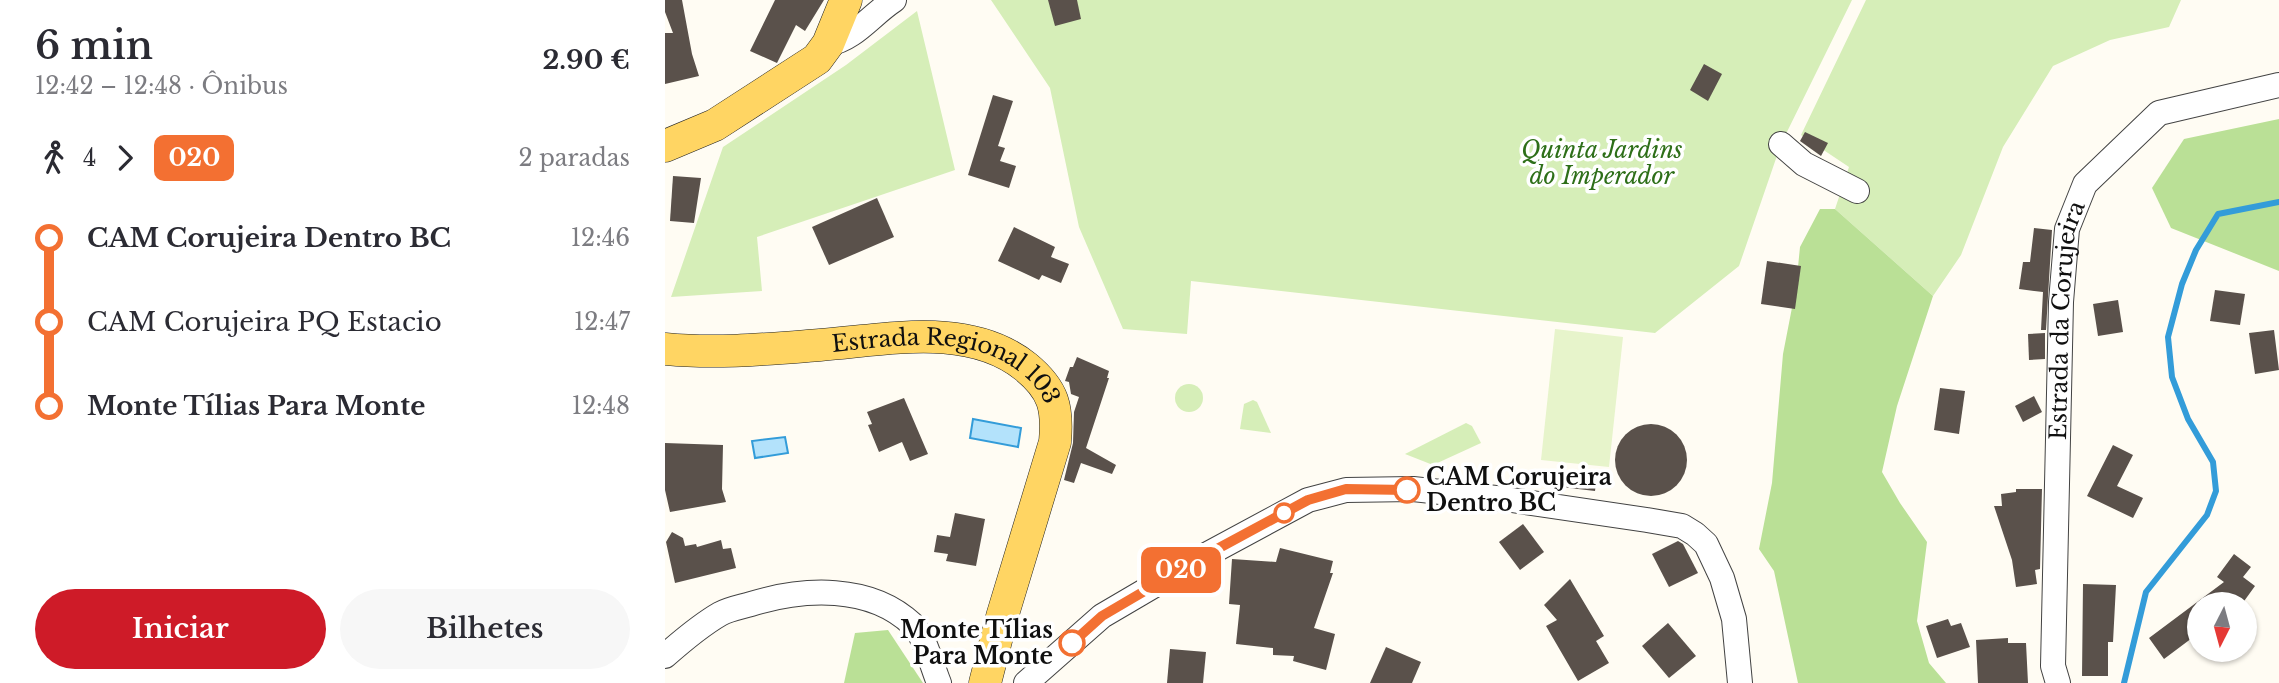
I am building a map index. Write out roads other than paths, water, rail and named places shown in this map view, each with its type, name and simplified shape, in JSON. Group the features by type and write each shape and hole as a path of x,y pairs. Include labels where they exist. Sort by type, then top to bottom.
{"main road":[{"path":"665,146 700,133 817,59 828,44 846,0"},
{"name":"Estrada Regional 103","path":"665,349 727,351 902,338 957,339 994,347 1007,353 1036,375 1054,402 1057,424 1055,442 985,683"}],"street":[{"path":"828,44 841,42 851,36 894,0"},
{"name":"Estrada da Corujeira","path":"2058,683 2053,666 2061,302 2067,229 2085,184 2159,113 2279,85"},
{"path":"1781,144 1804,164 1857,191"},
{"path":"1026,683 1102,616 1206,555 1308,500 1346,489 1413,489 1505,499 1682,526 1706,544 1722,578 1734,619 1740,683"},
{"path":"665,656 721,613 779,597 811,593 845,594 873,600 916,626 939,683"}],"water":[{"path":"973,419 1021,428 1018,447 970,438"},
{"path":"785,437 788,453 755,458 752,441"}],"waterway":[{"path":"2124,683 2146,592 2207,515 2216,491 2213,462 2188,419 2172,377 2168,337 2182,284 2196,250 2218,214 2279,202"}],"place":[{"name":"CAM Corujeira Dentro BC","path":"1407,490"},
{"name":"Monte Tílias Para Monte","path":"1072,643"}],"park label":[{"name":"Quinta Jardins do Imperador","path":"1602,163"}]}
